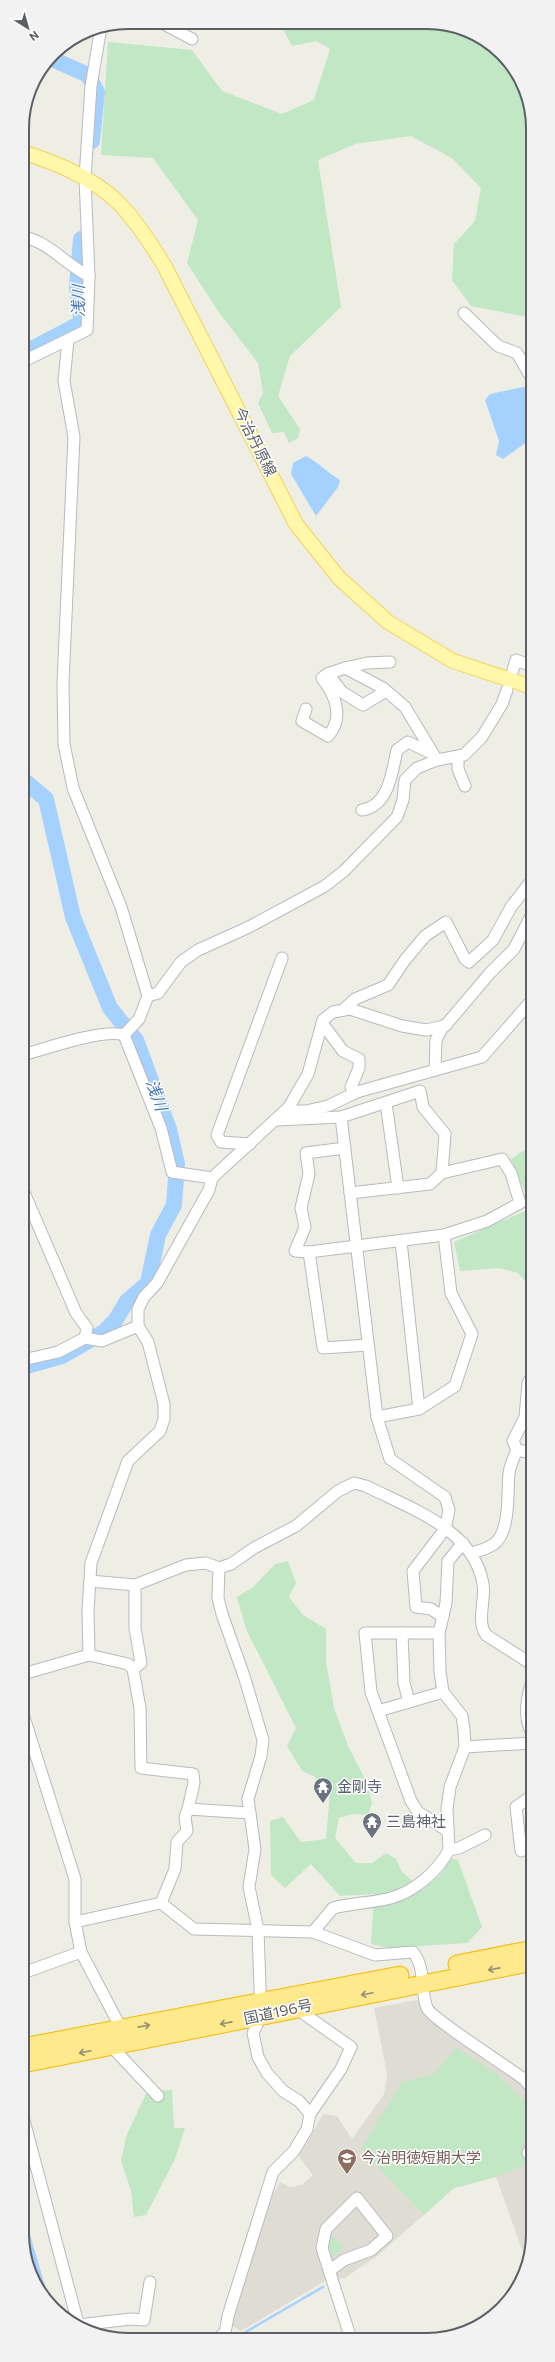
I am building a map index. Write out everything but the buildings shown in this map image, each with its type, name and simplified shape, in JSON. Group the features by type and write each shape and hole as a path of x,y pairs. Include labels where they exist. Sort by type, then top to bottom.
{"highway":[{"name":"国道196号","path":"29,2046 261,2009 297,2008 526,1951"},
{"name":"国道196号","path":"29,2063 111,2046 261,2009 422,1977 526,1963"}],"main road":[{"name":"今治丹原線","path":"29,154 43,158 85,178 125,210 152,247 168,274 296,524 339,578 388,622 453,661 526,685"}],"street":[{"path":"173,29 192,39"},
{"path":"29,359 87,330 89,276 85,178 91,86 100,33"},
{"path":"29,238 45,246 73,269 89,276"},
{"path":"464,313 498,346 516,353 526,369"},
{"path":"68,340 64,381 74,437 63,683 64,744 73,788 121,907 148,996 139,1019 124,1035"},
{"path":"513,670 516,660 526,664"},
{"path":"306,709 302,721 328,736 336,728 337,713 331,690 322,678 327,674 345,668 367,663 390,662"},
{"path":"345,668 386,691 405,707 435,757"},
{"path":"327,674 342,692 363,705 386,691"},
{"path":"148,996 158,993 181,962 198,950 277,912 325,886 344,871 397,817 403,800 405,780 417,768 435,757 464,755 482,737 502,704 507,690"},
{"path":"362,810 369,809 384,796 391,779 397,750 408,742 435,757"},
{"path":"458,756 458,770 465,786"},
{"path":"343,1010 355,999 388,985 405,960 425,936 446,922 465,958 469,962 493,940 511,907 526,888"},
{"path":"435,1070 436,1040 444,1026 514,949 526,926"},
{"path":"250,1144 221,1142 217,1135 282,958"},
{"path":"285,1112 306,1111 328,1106 355,1093 482,1057 526,1007"},
{"path":"89,1655 91,1563 128,1462 160,1431 164,1419 164,1404 148,1342 138,1326 138,1309 144,1297 157,1283 209,1190 212,1178 285,1112 308,1074 322,1023 333,1012 350,1009 402,1026 426,1030 444,1026"},
{"path":"322,1023 343,1051 359,1060 359,1068 351,1087 355,1093"},
{"path":"29,1053 79,1040 118,1032 124,1035 161,1128 172,1172 212,1178"},
{"path":"277,1120 341,1117 420,1091 423,1106 445,1134 442,1173"},
{"path":"386,1102 398,1188"},
{"path":"341,1117 376,1417 390,1459 445,1497 449,1510 445,1529 413,1571 416,1607 431,1609 443,1617"},
{"path":"345,1148 306,1153 309,1174 301,1208 305,1227 295,1251 309,1252 444,1235 487,1221 520,1202 511,1173 502,1159 442,1173 430,1184 350,1193"},
{"path":"29,1204 76,1313 87,1328 85,1338"},
{"path":"376,1417 419,1409 455,1386 472,1334 451,1293 444,1235"},
{"path":"401,1241 419,1409"},
{"path":"309,1252 323,1348 368,1345"},
{"path":"29,1359 58,1352 85,1338 102,1341 138,1326"},
{"path":"471,1553 486,1549 495,1543 504,1529 510,1486 509,1473 517,1450 513,1441 525,1417 526,1406"},
{"path":"517,1450 526,1451"},
{"path":"90,1581 135,1585 186,1565 206,1563 219,1568 231,1564 254,1548 296,1526 338,1491 354,1483 366,1486 445,1529 463,1543 471,1553 483,1584 481,1628 486,1635 526,1661"},
{"path":"313,1932 333,1908 392,1898 427,1878 440,1866 449,1850 447,1809 450,1787 465,1747 462,1716 443,1692 439,1633 446,1603 448,1561 463,1543"},
{"path":"219,1568 218,1598 222,1614 244,1676 263,1740 261,1756 248,1799 255,1849 249,1887 258,1930 261,2009 253,2033 258,2057 267,2073 283,2091 299,2101 310,2114"},
{"path":"132,1669 141,1663 134,1628 135,1585"},
{"path":"439,1633 365,1633 367,1668 371,1692 410,1801 418,1812 448,1831"},
{"path":"402,1633 404,1683 409,1702"},
{"path":"29,1672 89,1655 128,1664 132,1669 140,1708 140,1768 193,1774 194,1783 185,1817 187,1831 177,1842 175,1869 161,1903"},
{"path":"378,1711 443,1692"},
{"path":"29,1733 76,1879 75,1922 80,1952 122,2030"},
{"path":"465,1747 526,1743"},
{"path":"521,1851 516,1807 526,1800"},
{"path":"188,1810 250,1813"},
{"path":"449,1850 460,1848 485,1835"},
{"path":"75,1922 161,1903"},
{"path":"161,1903 194,1930 313,1932 375,1955 413,1952 419,1960 427,2009 440,2021 503,2063 526,2081"},
{"path":"29,1971 80,1952"},
{"path":"225,2333 228,2316 273,2172 294,2151 307,2129 310,2114 341,2069 351,2047 297,2008"},
{"path":"111,2046 158,2096"},
{"path":"29,2139 77,2319"},
{"path":"329,2270 344,2260 371,2250 387,2236 357,2198 326,2229 322,2248 329,2270 349,2333"},
{"path":"88,2325 131,2319 144,2320 150,2282"}],"shaded area":[{"path":"422,1999 429,2018 526,2084 526,2240 524,2254 496,2177 454,2188 377,2256 345,2278 325,2281 241,2331 229,2324 267,2204 280,2182 290,2187 302,2185 313,2175 297,2154 305,2146 323,2114 337,2116 352,2139 384,2094 387,2074 374,2008"}],"green space":[{"path":"283,29 427,29 459,34 476,42 497,58 516,84 523,103 525,115 526,317 471,306 452,280 454,244 475,221 481,188 453,159 411,136 355,144 318,160 341,307 290,356 278,396 300,429 298,438 289,443 284,432 272,433 258,403 263,393 258,363 218,311 187,263 198,220 153,158 101,155 108,42 192,50 222,91 282,114 314,100 330,49 316,41 292,46"},
{"path":"523,1151 526,1151 526,1194 511,1159"},
{"path":"526,1211 526,1282 518,1273 499,1268 460,1271 454,1242"},
{"path":"288,1561 296,1583 289,1597 303,1615 326,1629 326,1661 334,1708 348,1746 366,1781 372,1803 368,1815 353,1814 339,1818 335,1838 356,1863 372,1863 386,1853 396,1859 402,1872 423,1890 441,1874 451,1858 458,1860 482,1927 467,1943 390,1948 371,1944 374,1894 340,1896 311,1864 285,1888 271,1875 270,1821 283,1817 301,1842 326,1839 330,1793 314,1776 302,1771 287,1746 296,1728 246,1629 237,1597 253,1587 275,1564"},
{"path":"456,2048 496,2073 525,2102 526,2133 522,2148 526,2164 496,2177 454,2188 424,2215 361,2149 402,2082 434,2074"},
{"path":"172,2090 174,2128 185,2128 175,2159 146,2215 134,2217 131,2191 121,2160 127,2134 147,2092"},
{"path":"333,2236 344,2247 333,2256 329,2246"}],"water":[{"path":"526,386 526,442 503,459 496,455 499,441 485,400 490,394"},
{"path":"306,456 340,480 338,487 316,516 291,474 293,463"},
{"path":"29,2231 46,2288 32,2259"}],"waterway":[{"name":"浅川","path":"56,61 88,75 97,92 92,141"},
{"name":"浅川","path":"29,350 79,324 81,318 77,287 81,239"},
{"name":"浅川","path":"29,785 46,799 73,917 110,1008 136,1040 169,1129 177,1164 174,1205 158,1235 148,1283 127,1301 115,1321 104,1332 62,1356 29,1365"},
{"path":"244,2333 323,2287"}],"place":[{"name":"金剛寺","path":"323,1804"},
{"name":"三島神社","path":"372,1839"},
{"name":"今治明徳短期大学","path":"347,2175"}]}
